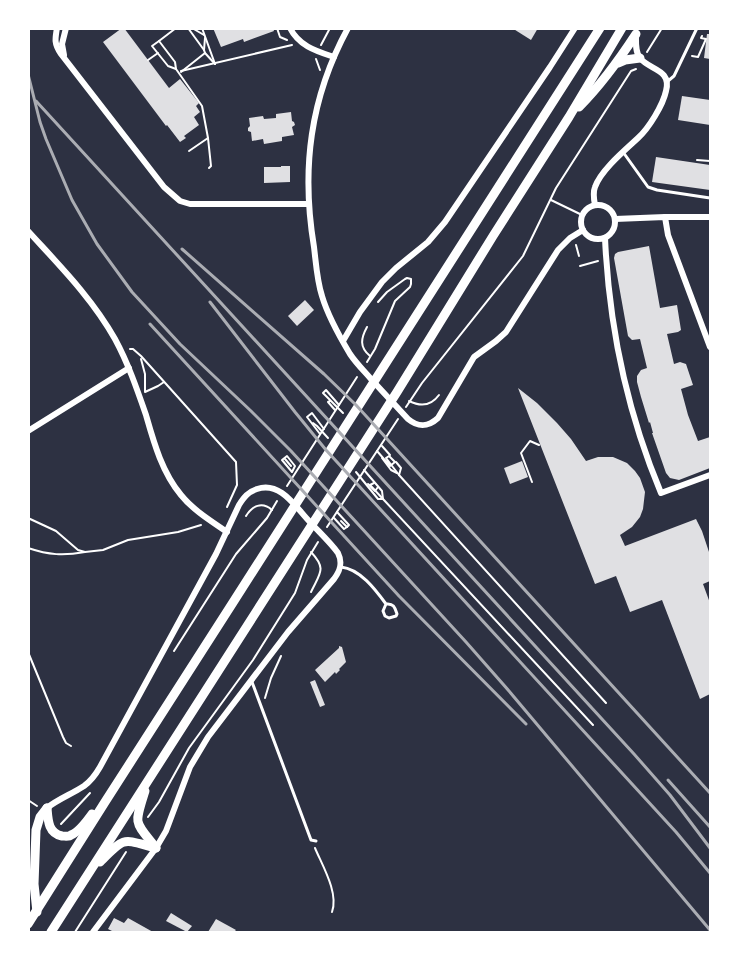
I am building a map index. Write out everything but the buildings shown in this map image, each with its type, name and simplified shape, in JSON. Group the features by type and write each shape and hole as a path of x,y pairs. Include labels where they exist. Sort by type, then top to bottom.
{"main road":[{"path":"577,63 593,28"},
{"path":"28,924 600,28"},
{"path":"51,933 397,392 622,28"},
{"path":"569,117 592,95 636,34"},
{"path":"616,64 643,56"},
{"path":"150,778 137,820 140,828 156,848"},
{"path":"43,808 53,832 65,837 72,835 105,802"},
{"path":"36,912 34,884 36,830 43,808"},
{"path":"86,877 122,841 156,848"}],"street":[{"path":"57,28 54,40 66,61 164,188 180,201 190,204 308,204"},
{"path":"66,28 62,44 66,61"},
{"path":"290,28 297,40 306,46 334,57"},
{"path":"348,28 334,57 312,132 308,165 308,204 312,235 322,295 343,341 356,362 408,419 421,426 432,423 442,411 474,357 506,332 558,250 570,238 583,230"},
{"path":"343,341 360,312 382,282 428,242 445,222 574,28"},
{"path":"595,205 595,188 611,164 640,136 656,115 666,92 668,81 643,56 636,44 636,34"},
{"path":"595,205 610,210 615,219 613,230 605,238 595,239 586,234 581,225 582,214 595,205"},
{"path":"665,217 668,235 711,347"},
{"path":"615,219 711,217"},
{"path":"28,231 89,300 111,333 129,368 169,477 179,493 192,507 227,532"},
{"path":"605,238 610,309 625,383 647,462 660,494 711,475"},
{"path":"28,430 129,368"},
{"path":"43,808 85,785 100,767 227,532 239,505 248,494 261,488 276,489 284,494 340,556 340,567 334,579 288,632 208,737 184,780 166,831 93,933"}],"lane":[{"path":"668,81 674,76 697,28"},
{"path":"623,152 644,183 653,189 711,198"},
{"path":"340,567 355,570 386,604 390,603 394,607 396,616 389,618 385,616 383,611 386,604"},
{"path":"251,680 311,840 316,841"}],"path":[{"path":"176,28 152,46 168,66 180,72 202,106 208,138 211,166 209,168"},
{"path":"188,28 215,64"},
{"path":"192,28 205,36"},
{"path":"202,28 215,64"},
{"path":"643,56 662,28"},
{"path":"689,61 691,56 698,57 706,39 701,38 705,28"},
{"path":"180,72 204,52 205,36"},
{"path":"159,41 174,62 176,69"},
{"path":"180,72 292,45"},
{"path":"148,60 158,53"},
{"path":"192,57 195,60"},
{"path":"323,533 409,401 523,256 556,188 632,71 638,68"},
{"path":"189,151 208,138"},
{"path":"697,160 711,161"},
{"path":"551,200 582,214"},
{"path":"576,245 579,256"},
{"path":"580,266 598,261"},
{"path":"285,490 293,468 320,435 371,357 393,305 410,286 411,279 405,279 387,292 368,313 360,312"},
{"path":"367,327 361,342 364,351 371,357"},
{"path":"128,349 133,349 141,356 236,462 237,485 226,507"},
{"path":"141,356 145,374 145,392 164,382"},
{"path":"336,411 323,393 326,390 339,405"},
{"path":"409,401 425,405 440,395"},
{"path":"320,435 308,417 312,413 324,429"},
{"path":"532,482 521,453 530,441 539,445"},
{"path":"381,445 400,468 399,475"},
{"path":"377,451 390,466 395,462 389,456 386,458 399,475 606,703"},
{"path":"285,459 293,468"},
{"path":"364,470 382,491 383,499"},
{"path":"360,477 375,491 378,488 374,482 370,485 383,499 593,725"},
{"path":"261,525 279,499"},
{"path":"246,516 251,509 260,505 272,509"},
{"path":"335,515 347,527"},
{"path":"335,515 341,521"},
{"path":"28,518 56,531 78,550 85,552"},
{"path":"28,548 56,555 68,555 103,550 128,540 178,532 201,525"},
{"path":"140,828 159,802 189,748 253,660 295,593 307,560 318,541"},
{"path":"310,592 321,568 319,560 312,551"},
{"path":"261,707 285,648"},
{"path":"28,652 63,737 71,746"},
{"path":"28,800 43,808"},
{"path":"311,840 324,867 334,900 332,912"},
{"path":"75,933 132,842"}],"railway":[{"path":"28,74 40,122 72,200 97,244 132,292 180,344 291,451 466,642 710,930"},
{"path":"36,101 634,754 670,795 710,848"},
{"path":"182,249 356,405 710,793"},
{"path":"210,302 326,450 676,832 710,873"},
{"path":"150,324 399,596 526,724"},
{"path":"668,780 710,827"}]}
